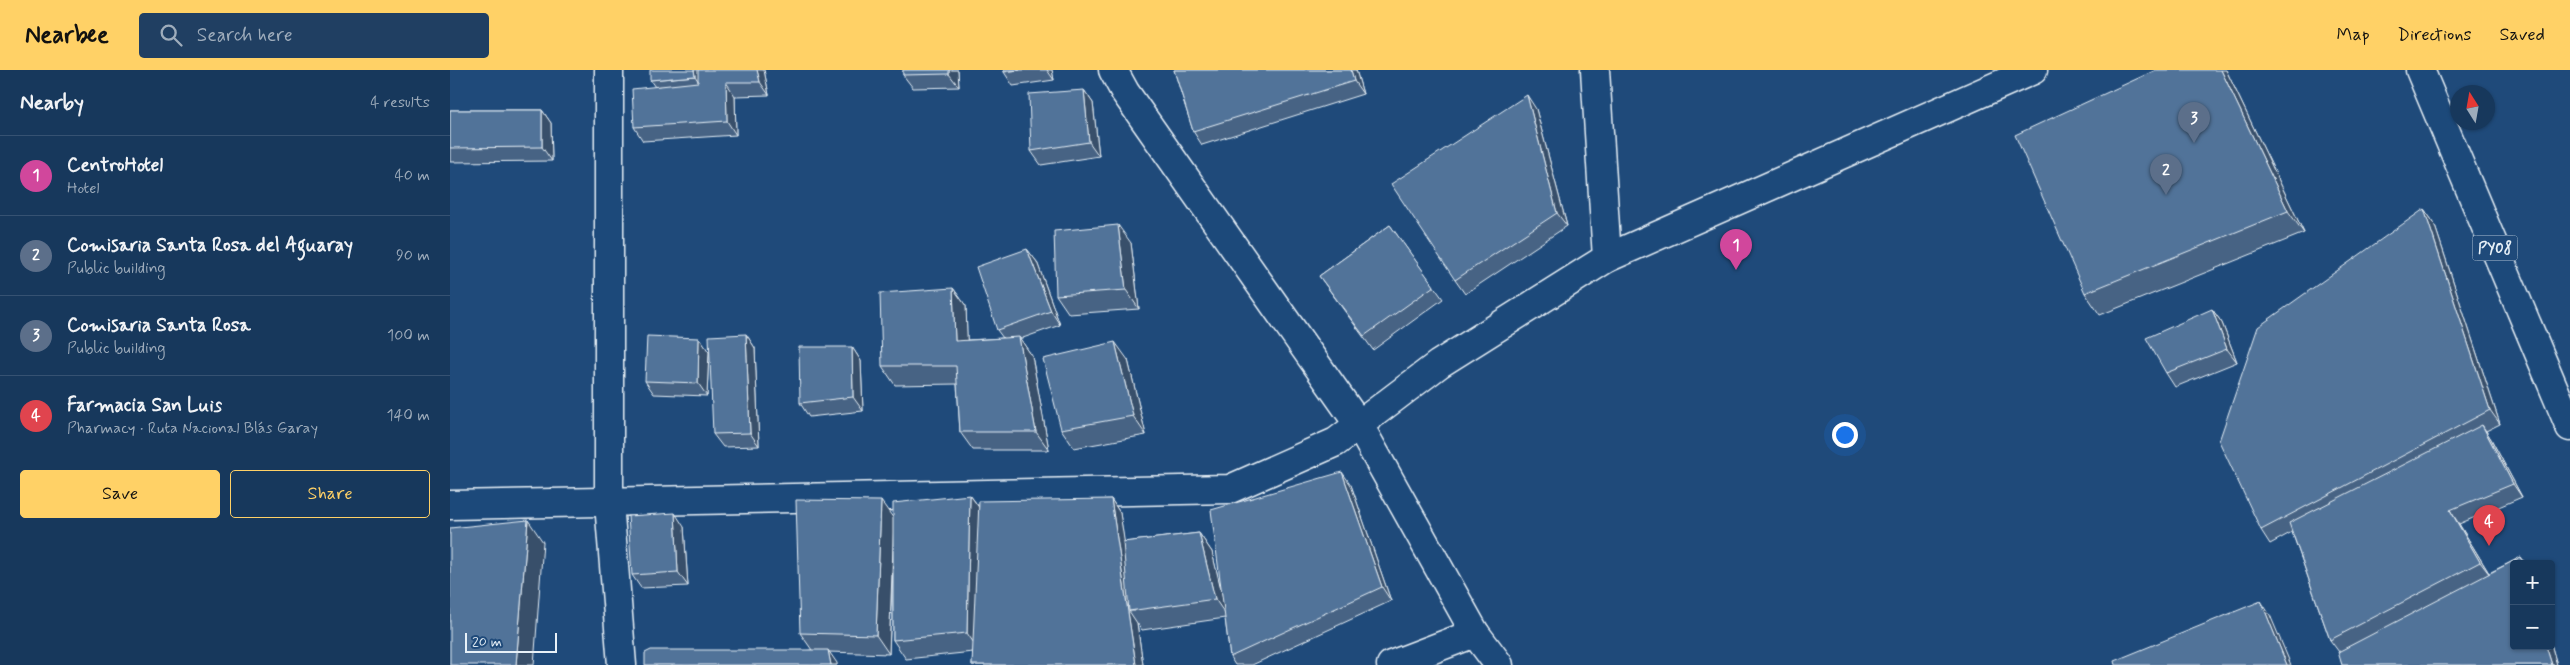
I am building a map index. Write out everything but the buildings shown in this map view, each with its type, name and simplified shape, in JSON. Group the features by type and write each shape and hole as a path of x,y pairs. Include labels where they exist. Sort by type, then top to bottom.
{"main road":[{"path":"609,70 609,502 622,665"},
{"path":"1113,70 1125,92 1359,425 1475,633 1499,665"},
{"path":"1595,70 1607,258"},
{"path":"450,505 1230,489 1336,442 1439,364 1607,258 2033,70"},
{"name":"PY08","path":"2420,70 2570,427"},
{"path":"1391,665 1475,633"}],"place":[{"name":"Comisaria Santa Rosa","path":"2194,143"},
{"name":"Comisaria Santa Rosa del Aguaray","path":"2166,195"},
{"name":"CentroHotel","path":"1736,270"},
{"name":"Farmacia San Luis","path":"2489,546"}]}
